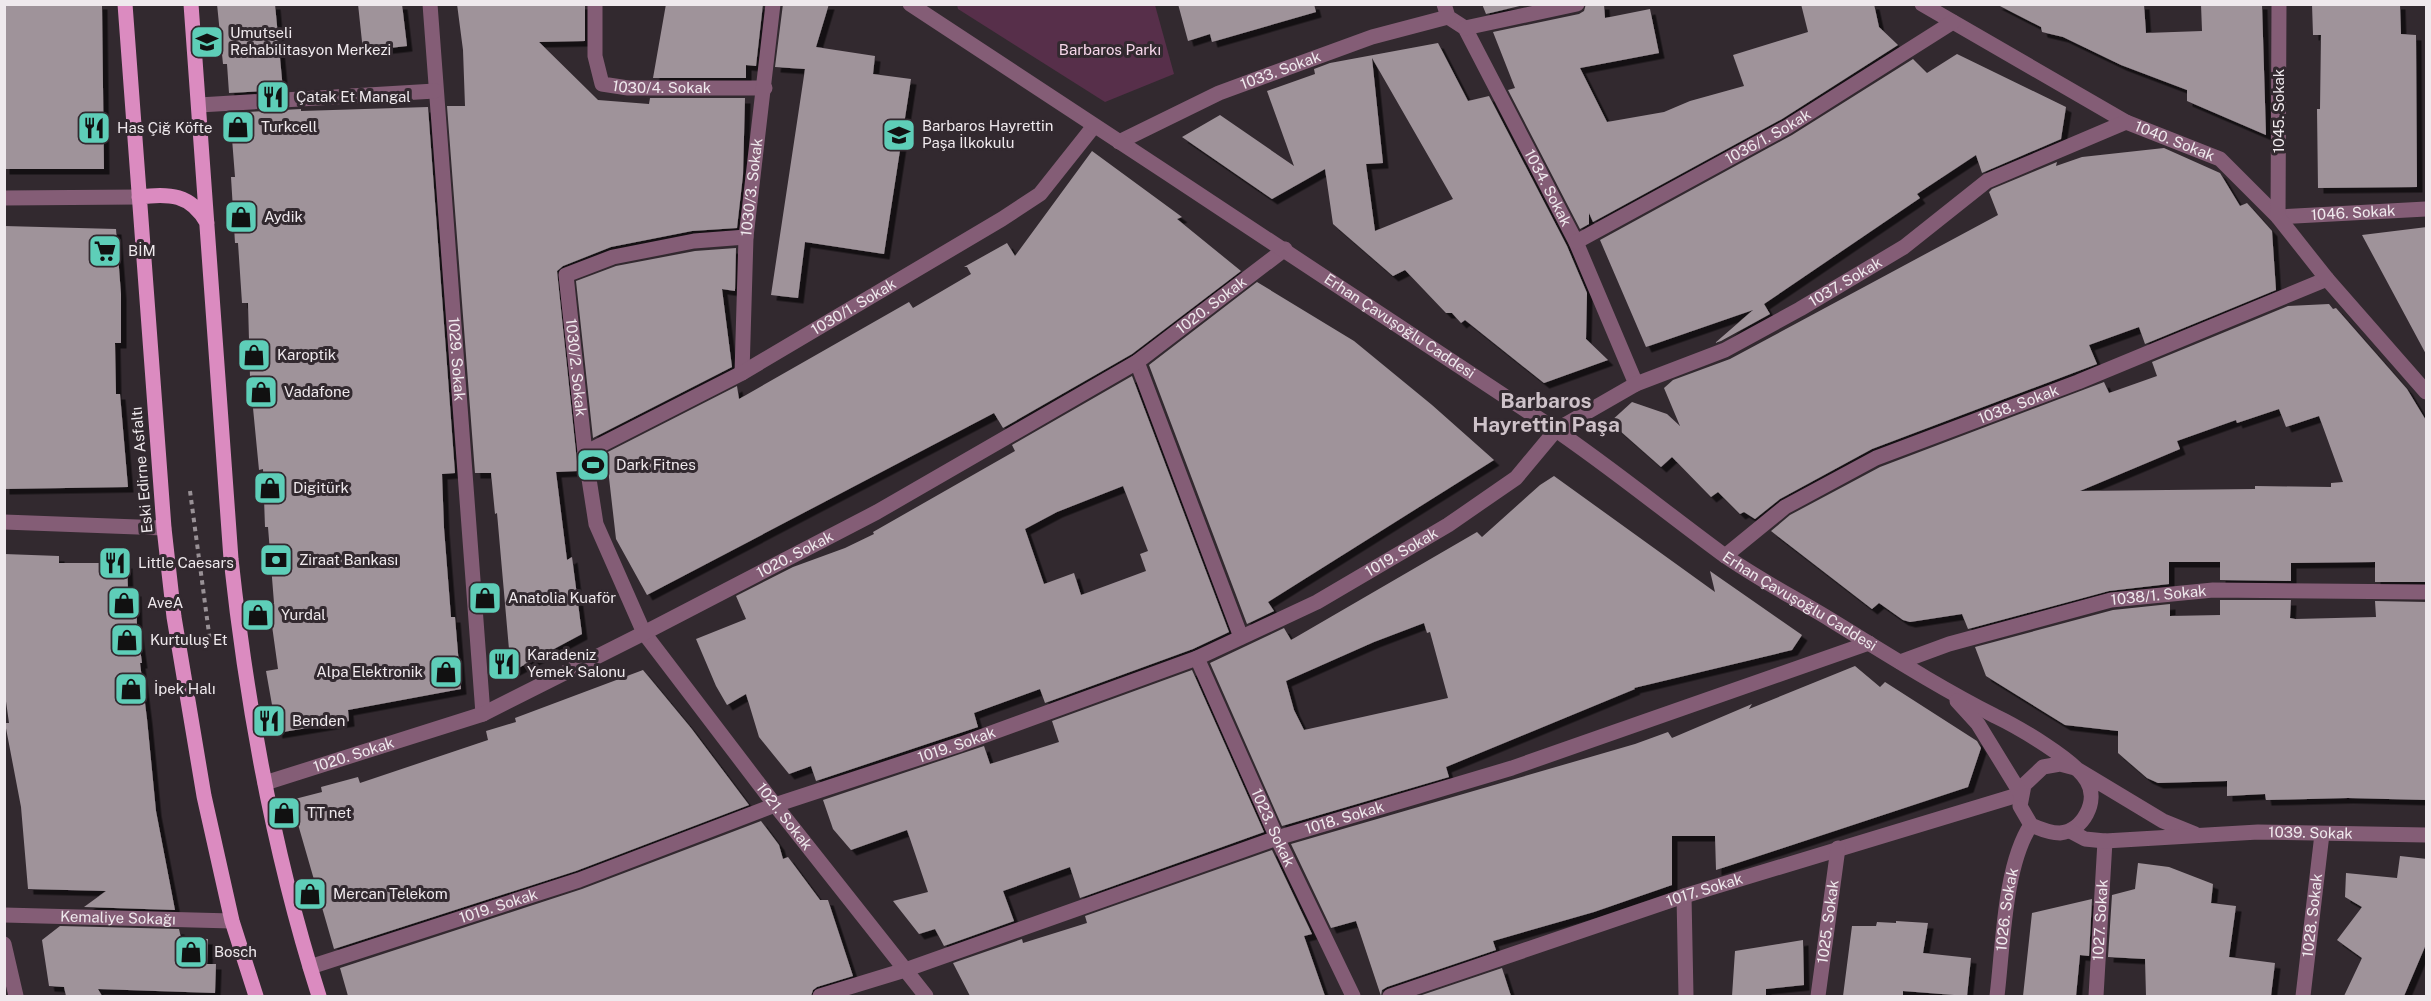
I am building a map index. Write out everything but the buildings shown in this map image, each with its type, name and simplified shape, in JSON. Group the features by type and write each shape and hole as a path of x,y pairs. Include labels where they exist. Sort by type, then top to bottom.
{"main road":[{"name":"Eski Edirne Asfaltı","path":"124,4 164,528 178,646 204,796 232,921 256,996"},
{"path":"191,4 231,559 240,637 265,783 285,878 319,996"},
{"path":"139,197 165,195 189,201 199,209 207,223"}],"street":[{"name":"1029. Sokak","path":"430,4 483,714"},
{"name":"1030/4. Sokak","path":"595,4 595,56 602,84 628,88 765,88"},
{"name":"1030/3. Sokak","path":"742,373 746,237 773,4"},
{"name":"Erhan Çavuşoğlu Caddesi","path":"910,4 1285,249 1556,430 1725,556 1948,693"},
{"path":"1464,28 1577,4"},
{"name":"1040. Sokak","path":"1922,4 2126,122 2220,159 2278,216 2327,279 2427,392"},
{"name":"1045. Sokak","path":"2278,216 2279,4"},
{"name":"1034. Sokak","path":"1446,11 1464,28 1576,242 1636,384"},
{"name":"1033. Sokak","path":"1119,142 1219,93 1446,11"},
{"name":"1036/1. Sokak","path":"1576,242 1787,128 1953,22"},
{"path":"198,105 435,92"},
{"name":"1037. Sokak","path":"1556,430 1636,384 1725,350 1800,309 1904,247 1987,182 2126,122"},
{"name":"1030/1. Sokak","path":"585,453 742,373 1002,219 1040,194 1094,126"},
{"path":"4,198 139,197"},
{"name":"1046. Sokak","path":"2278,216 2427,209"},
{"name":"1030/2. Sokak","path":"644,633 596,524 585,453 566,275 613,257 694,241 746,237"},
{"name":"1020. Sokak","path":"265,783 483,714 877,512 1137,362 1285,249"},
{"name":"1038. Sokak","path":"1725,556 1785,507 1876,458 2078,382 2327,279"},
{"path":"1137,362 1241,637"},
{"name":"1019. Sokak","path":"310,967 579,880 775,805 961,744 1197,658 1317,602 1448,525 1516,478 1556,430"},
{"path":"4,522 164,528"},
{"name":"1038/1. Sokak","path":"1900,662 1960,641 2111,600 2213,590 2427,592"},
{"name":"1021. Sokak","path":"644,633 775,805 926,996"},
{"name":"1018. Sokak","path":"820,996 905,970 1276,838 1512,768 1869,643"},
{"name":"1023. Sokak","path":"1197,658 1276,838 1353,996"},
{"path":"1948,693 2022,731 2075,768 2163,821 2195,834"},
{"path":"1948,693 1978,723 2020,794"},
{"path":"2060,764 2075,768 2087,779 2092,795 2088,812 2079,825 2070,831 2057,833 2031,825 2020,806 2020,794 2024,785 2043,767 2060,764"},
{"name":"1017. Sokak","path":"1390,996 1684,896 2020,794"},
{"name":"1026. Sokak","path":"1997,996 2009,895 2018,851 2031,825"},
{"name":"1039. Sokak","path":"2070,831 2085,839 2105,841 2153,840 2195,834 2258,832 2427,835"},
{"name":"1028. Sokak","path":"2303,996 2322,834"},
{"name":"1027. Sokak","path":"2096,996 2105,841"},
{"name":"1025. Sokak","path":"1818,996 1838,848"},
{"path":"1684,896 1686,996"},
{"name":"Kemaliye Sokağı","path":"4,915 232,921"},
{"path":"4,944 16,996"}],"path":[{"path":"190,491 210,641"},
{"path":"178,646 240,637"}],"green space":[{"name":"Barbaros Parkı","path":"957,5 1155,5 1174,74 1105,102 958,9"}],"place":[{"name":"Umutseli Rehabilitasyon Merkezi","path":"207,42"},
{"name":"Çatak Et Mangal","path":"273,97"},
{"name":"Turkcell","path":"238,127"},
{"name":"Has Çiğ Köfte","path":"94,128"},
{"name":"Barbaros Hayrettin Paşa İlkokulu","path":"899,135"},
{"name":"Aydik","path":"241,217"},
{"name":"BİM","path":"105,251"},
{"name":"Karoptik","path":"254,355"},
{"name":"Vadafone","path":"261,392"},
{"name":"Dark Fitnes","path":"593,465"},
{"name":"Digitürk","path":"270,488"},
{"name":"Ziraat Bankası","path":"276,560"},
{"name":"Little Caesars","path":"115,563"},
{"name":"Anatolia Kuaför","path":"485,598"},
{"name":"AveA","path":"124,603"},
{"name":"Yurdal","path":"258,615"},
{"name":"Kurtuluş Et","path":"127,640"},
{"name":"Karadeniz Yemek Salonu","path":"504,664"},
{"name":"Alpa Elektronik","path":"446,672"},
{"name":"İpek Halı","path":"131,689"},
{"name":"Benden","path":"269,721"},
{"name":"TT net","path":"284,813"},
{"name":"Mercan Telekom","path":"310,894"},
{"name":"Bosch","path":"191,952"}],"district":[{"name":"Barbaros Hayrettin Paşa","path":"1546,413"}]}
